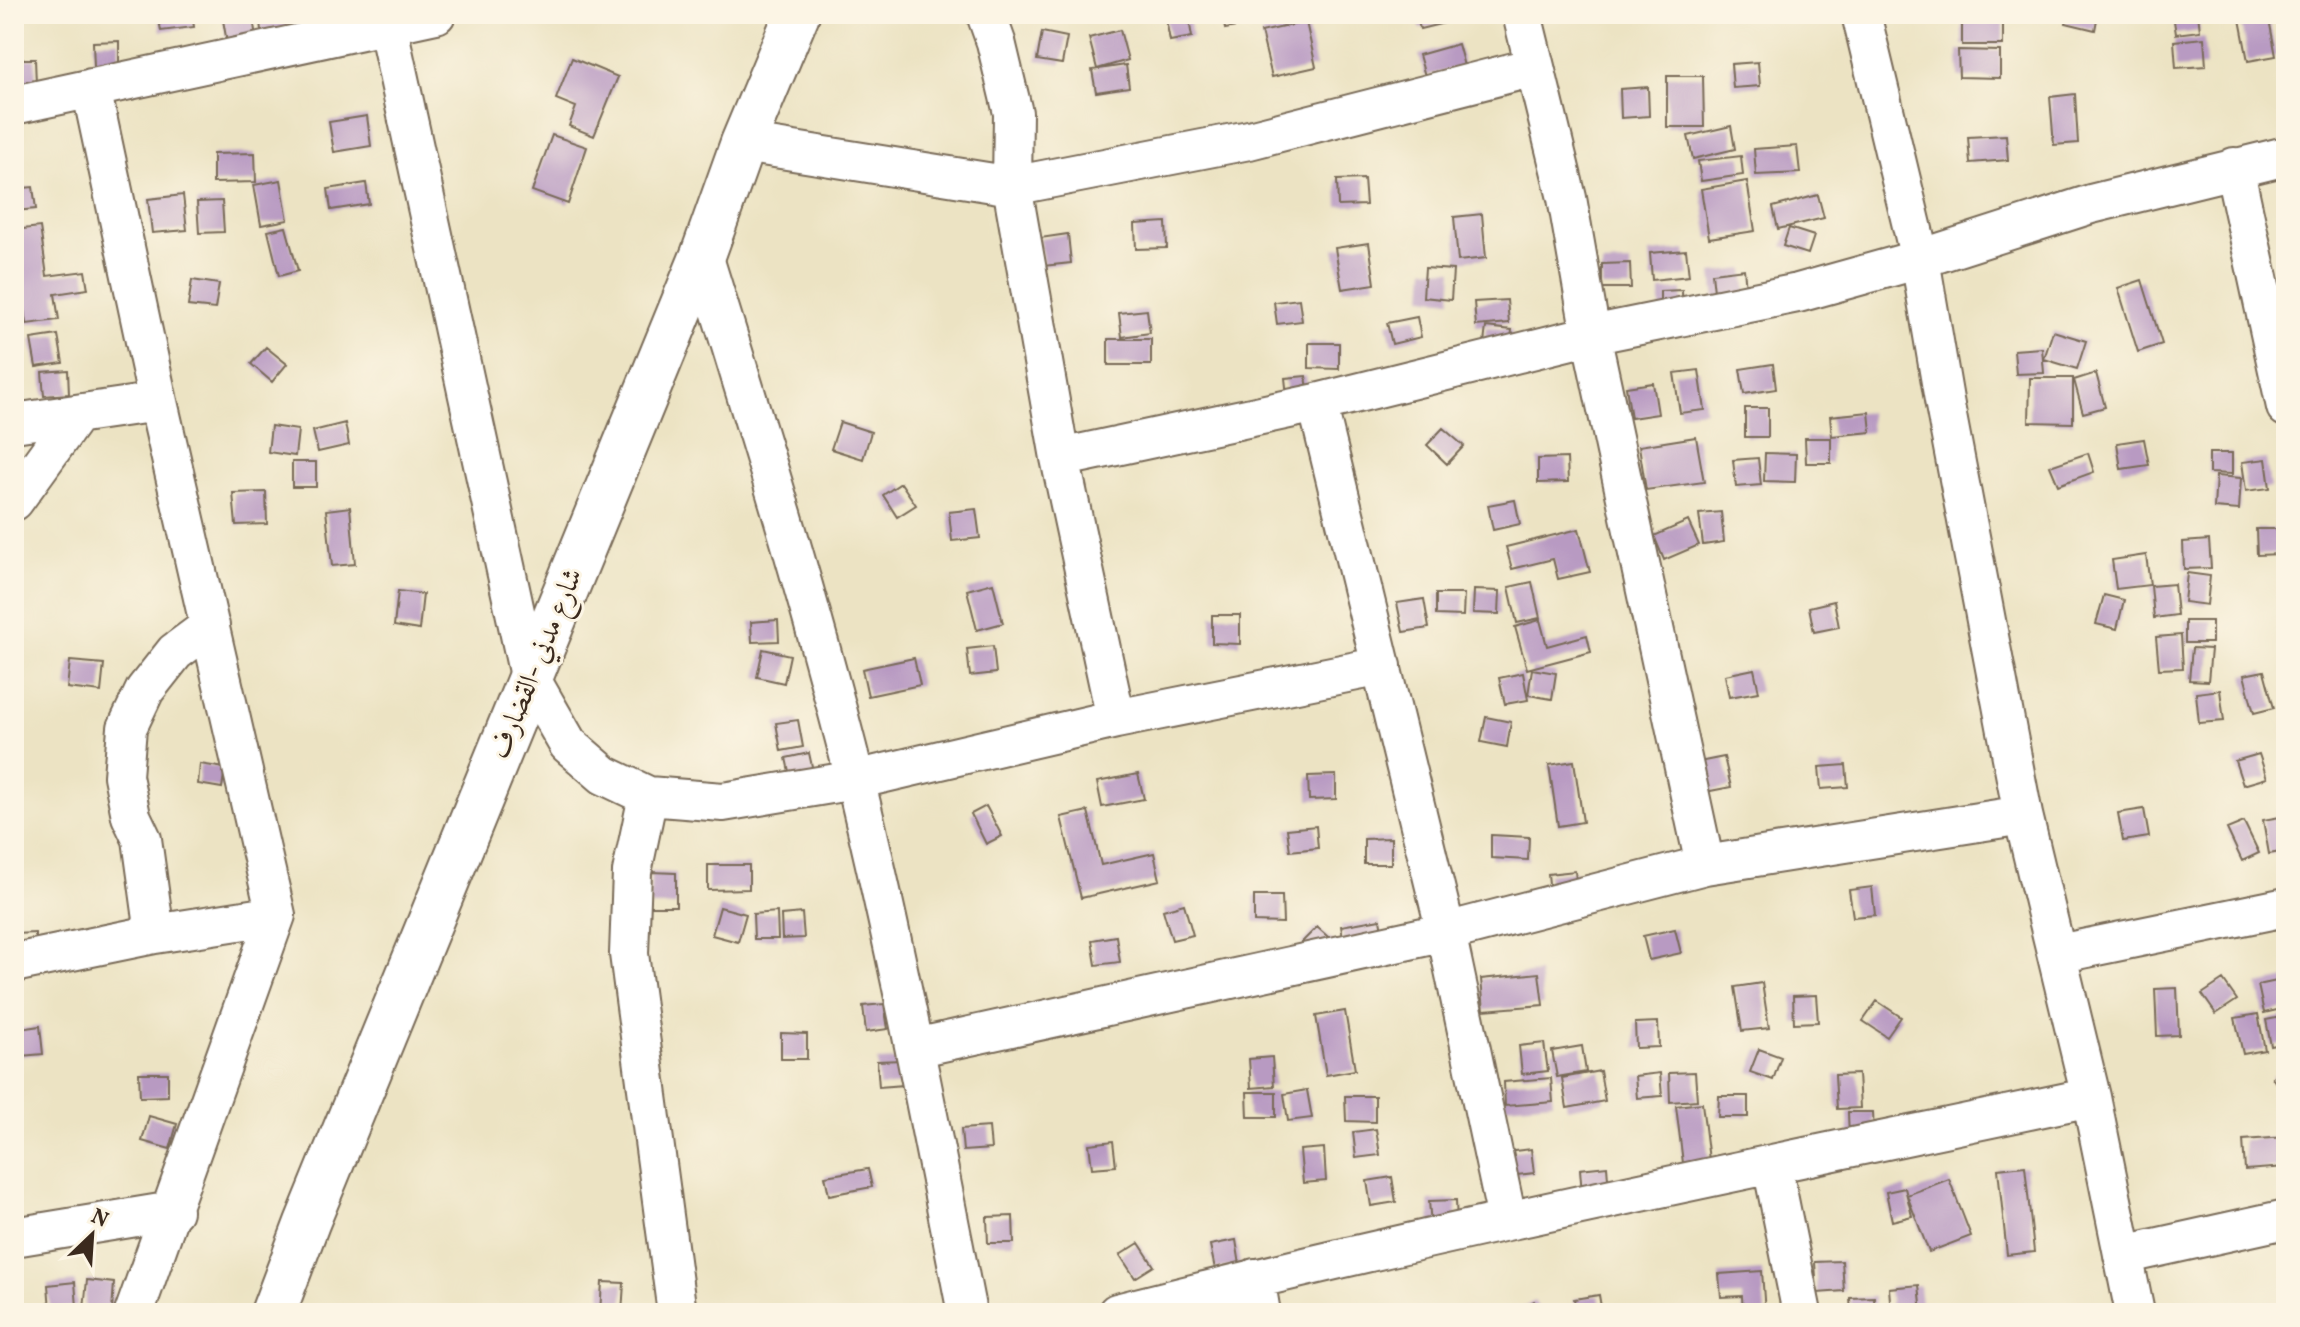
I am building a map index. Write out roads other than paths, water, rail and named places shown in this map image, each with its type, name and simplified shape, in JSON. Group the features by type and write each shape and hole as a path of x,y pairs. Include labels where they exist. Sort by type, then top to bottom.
{"highway":[{"name":"شارع مدني -القضارف","path":"273,1313 529,676 703,255 743,143 797,14"}],"street":[{"path":"14,105 387,20 436,14"},
{"path":"986,14 1013,113 1012,186 1060,458 1116,719"},
{"path":"1522,14 1567,198 1591,335 1705,865"},
{"path":"1861,14 1920,259 1946,416 2023,815 2091,1097 2135,1313"},
{"path":"387,20 529,676 568,744 604,775 648,796 723,802 855,780 1116,719 1382,666"},
{"path":"743,143 1012,186 1249,140 1534,67"},
{"path":"91,88 158,402 276,915 173,1211 134,1313"},
{"path":"1060,458 1317,403 1591,335 1798,293 1920,259 2091,204 2286,156"},
{"path":"2234,167 2286,407"},
{"path":"703,255 792,543 855,780 915,1048 967,1313"},
{"path":"14,423 158,402"},
{"path":"1317,403 1446,932 1507,1219"},
{"path":"14,501 77,414"},
{"path":"155,934 142,839 131,816 123,776 127,728 145,690 175,652 210,626"},
{"path":"648,796 632,872 629,954 677,1313"},
{"path":"915,1048 1446,932 1705,865 2023,815"},
{"path":"2058,954 2286,907"},
{"path":"14,963 155,934 276,915"},
{"path":"1117,1313 1258,1295 1507,1219 2091,1097"},
{"path":"1772,1165 1802,1313"},
{"path":"14,1237 173,1211"},
{"path":"2123,1255 2286,1219"}]}
